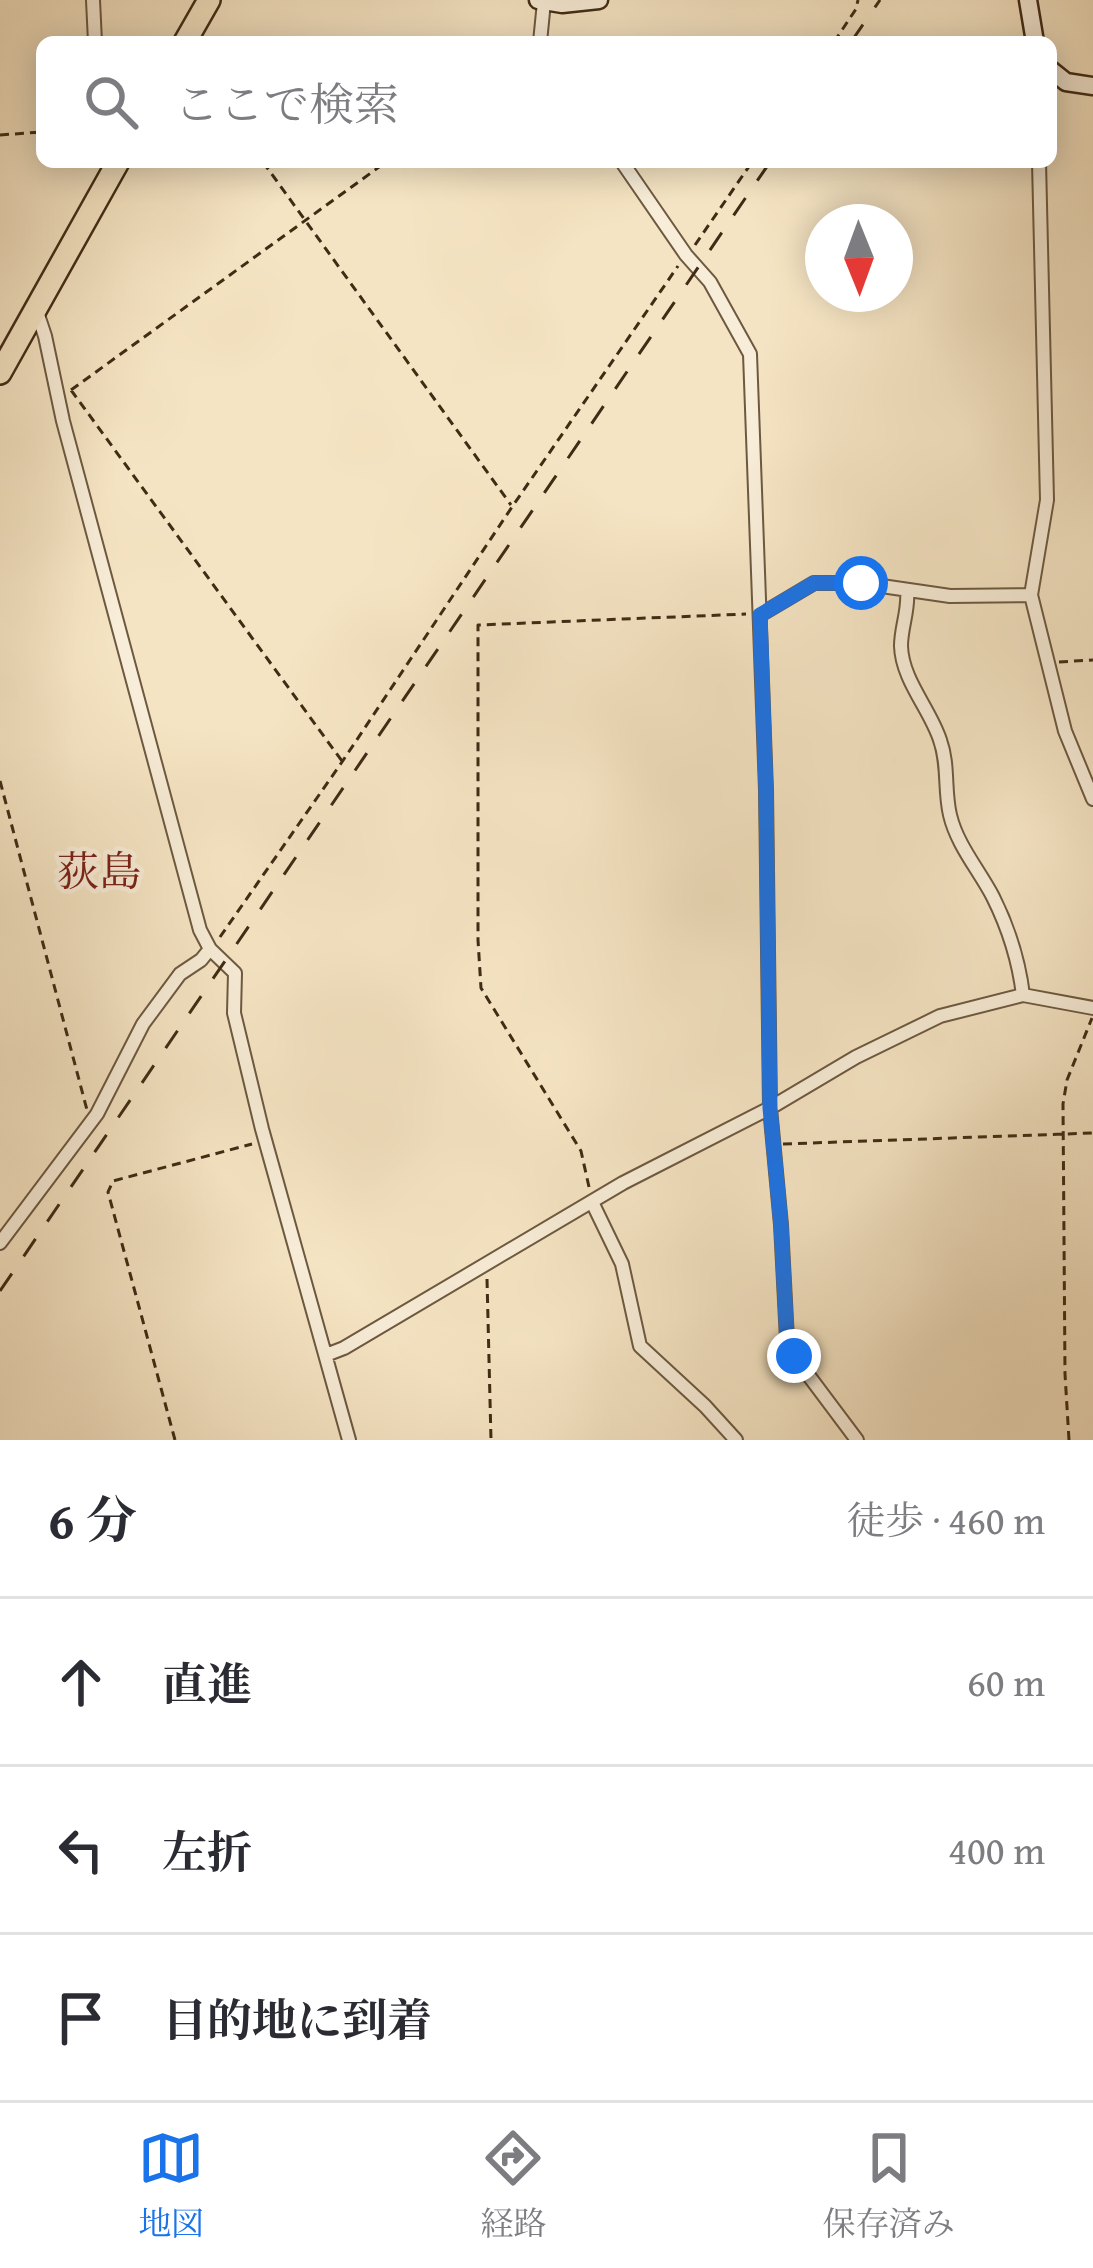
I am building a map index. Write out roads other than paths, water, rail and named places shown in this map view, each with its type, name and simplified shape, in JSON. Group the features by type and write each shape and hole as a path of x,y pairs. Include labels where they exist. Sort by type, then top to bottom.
{"highway":[{"path":"188,36 209,0"},
{"path":"0,373 115,168"}],"street":[{"path":"93,0 95,36"},
{"path":"540,36 541,1 578,4 599,0"},
{"path":"1028,0 1034,36"},
{"path":"1057,75 1066,82 1093,86"},
{"path":"626,168 710,282 750,355 766,790 770,1108 787,1339 794,1356 856,1440"},
{"path":"1040,168 1047,500 1030,595 1065,730 1093,799"},
{"path":"36,309 200,930 210,949 235,973 234,1013 265,1141 349,1440"},
{"path":"760,615 814,583 861,583 950,596 1030,595"},
{"path":"907,591 901,646 906,671 940,740 949,813 994,900 1019,969 1023,995"},
{"path":"0,1244 104,1100 143,1024 180,974 210,949"},
{"path":"326,1355 623,1183 940,1016 1023,995 1093,1012"},
{"path":"592,1202 622,1264 640,1346 736,1440"}],"railway":[{"path":"855,36 880,0"},
{"path":"0,1291 766,168"}],"district":[{"name":"荻島","path":"99,870"}]}
